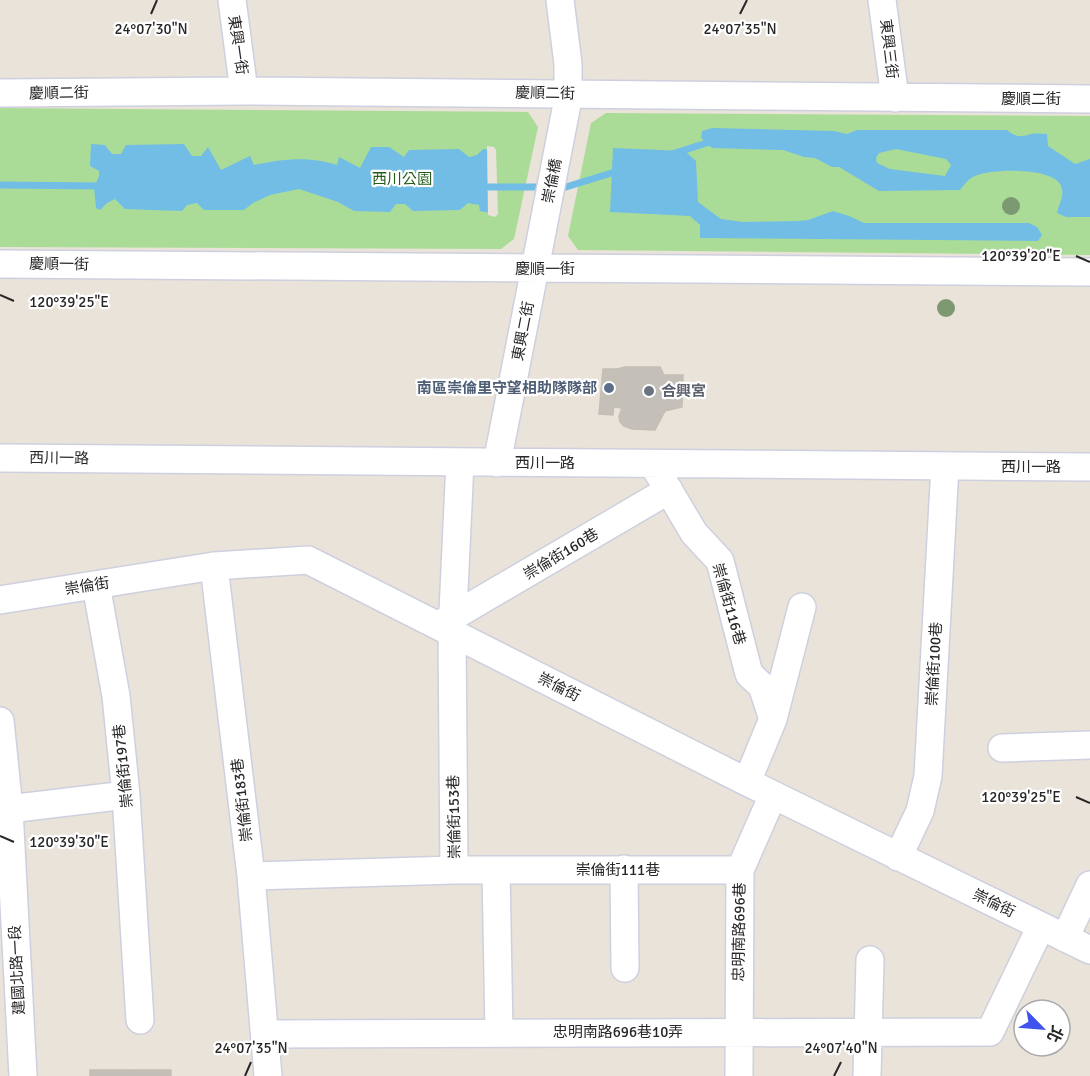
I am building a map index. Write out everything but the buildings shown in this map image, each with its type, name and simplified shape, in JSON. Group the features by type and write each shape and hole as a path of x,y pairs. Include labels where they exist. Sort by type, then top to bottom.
{"street":[{"name":"東興一街","path":"232,0 244,91"},
{"path":"560,0 568,64 568,93"},
{"name":"東興三街","path":"882,0 895,98"},
{"name":"慶順二街","path":"0,93 244,91 1090,99"},
{"name":"崇倫橋","path":"535,269 568,93"},
{"name":"慶順一街","path":"0,264 1090,272"},
{"name":"東興二街","path":"497,463 535,269"},
{"name":"西川一路","path":"0,458 1090,467"},
{"path":"447,626 460,462"},
{"name":"崇倫街116巷","path":"653,464 694,533 720,561 748,674 762,686 773,719"},
{"name":"崇倫街100巷","path":"898,857 920,811 928,777 945,466"},
{"name":"崇倫街160巷","path":"447,626 669,490"},
{"name":"崇倫街","path":"0,600 216,567 308,560 447,626 747,782 1090,950"},
{"name":"崇倫街183巷","path":"216,567 251,876 268,1076"},
{"name":"崇倫街197巷","path":"96,585 116,696 126,795 140,1020"},
{"path":"747,782 773,719 802,607"},
{"name":"崇倫街153巷","path":"251,876 454,870 447,626"},
{"name":"建國北路一段","path":"0,721 9,808 22,1076"},
{"path":"1002,748 1090,746"},
{"path":"9,808 126,795"},
{"name":"忠明南路696巷","path":"739,1076 740,870 773,795"},
{"path":"624,869 625,968"},
{"name":"崇倫街111巷","path":"454,870 740,870"},
{"path":"265,1034 499,1032 496,870"},
{"path":"1065,938 1090,885"},
{"name":"忠明南路696巷10弄","path":"499,1032 990,1032 1041,926"},
{"path":"867,1076 870,960"}],"green space":[{"name":"西川公園","path":"0,108 528,112 538,127 514,239 501,249 0,247"},
{"path":"606,113 1090,116 1090,255 578,250 568,236 591,123"}],"water":[{"path":"712,128 834,131 847,134 857,130 1007,130 1019,136 1047,134 1048,146 1075,164 1090,159 1090,217 1066,217 1057,213 1062,196 1061,186 1056,180 1034,172 1006,171 981,174 969,179 960,190 879,191 839,167 832,167 815,158 783,150 712,148 701,138 702,131","holes":["896,149 946,159 951,165 945,176 890,169 877,163 876,158 879,153"]},
{"path":"91,144 105,145 112,154 121,154 126,145 184,144 192,156 201,156 208,147 221,170 250,156 254,165 295,159 315,160 337,165 339,157 360,168 371,147 389,147 404,157 409,150 459,149 469,157 477,155 483,149 493,150 495,214 480,211 479,205 468,203 460,210 413,211 405,204 396,204 390,212 354,211 338,202 299,189 270,195 244,210 204,210 197,203 187,205 182,211 125,209 115,199 100,210 96,208 94,188 99,171 90,166"},
{"path":"613,148 685,151 696,161 698,202 721,219 743,222 797,221 808,220 833,211 864,223 1029,223 1037,227 1042,235 1038,241 700,238 700,225 690,216 610,212"}],"pier":[{"path":"487,146 494,147 496,150 498,214 495,217 488,215"}],"waterway":[{"path":"672,154 716,140"},
{"path":"557,187 566,187 618,171"},
{"path":"0,185 102,186"},
{"path":"488,187 546,187"}],"place":[{"name":"南區崇倫里守望相助隊隊部","path":"609,388"},
{"name":"合興宮","path":"649,391"}]}
